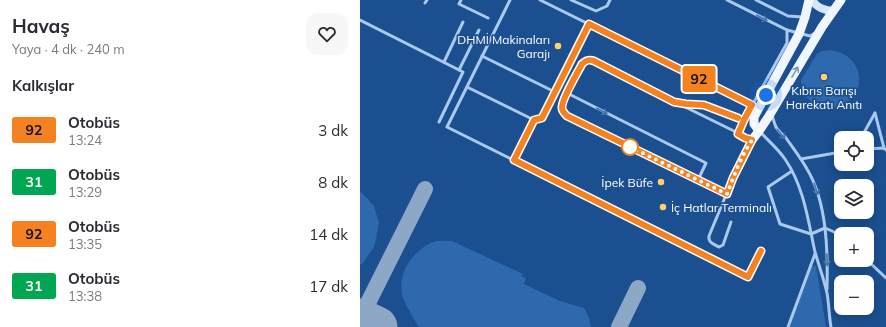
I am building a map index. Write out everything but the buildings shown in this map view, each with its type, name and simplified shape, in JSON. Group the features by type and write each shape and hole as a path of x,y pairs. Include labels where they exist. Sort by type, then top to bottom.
{"main road":[{"path":"759,131 754,124 754,117 799,34 811,0 819,8 826,11 833,11"},
{"path":"752,140 772,112 819,31 841,0"}],"lane":[{"path":"461,0 459,4 488,18"},
{"path":"510,0 447,127 748,277 761,251"},
{"path":"540,0 752,105"},
{"path":"571,0 596,12 607,6 610,0"},
{"path":"728,0 787,30 810,36 819,31"},
{"path":"756,0 788,16 805,17"},
{"path":"360,20 463,72 439,122"},
{"path":"444,62 463,22"},
{"path":"467,87 534,120 542,118 589,24"},
{"path":"459,70 478,30"},
{"path":"738,134 744,120 787,42 787,30"},
{"path":"482,56 555,92"},
{"path":"727,194 567,116 563,112 563,102 582,64 585,61 594,61 745,138 752,140 733,178 727,194 709,236 711,243 719,247 723,245 731,222"},
{"path":"567,94 706,163 698,180"},
{"path":"674,102 704,105 744,120"},
{"path":"772,112 776,126 801,159 815,185 825,228 827,293 831,327"},
{"path":"865,131 875,113 885,149 874,149"},
{"path":"514,160 534,120"},
{"path":"759,131 780,152 792,171 802,194 827,293"},
{"path":"801,159 834,153"},
{"path":"792,171 768,187 780,224 811,234 825,228 834,232"},
{"path":"788,327 816,253"},
{"path":"874,267 886,278"}],"shaded area":[{"path":"831,50 844,54 853,61 857,69 859,81 856,92 849,100 840,105 829,108 819,106 810,100 803,90 801,80 817,54 822,51"},
{"path":"360,192 374,206 379,223 374,247 360,265"},
{"path":"436,241 452,241 523,274 522,277 526,278 524,284 560,301 584,308 589,318 591,327 418,326 403,298 401,289 402,280 408,263 414,256 420,250"},
{"path":"816,266 826,327 790,327 790,323 811,267"}],"taxiway":[{"path":"360,319 425,189"},
{"path":"619,327 638,288"}],"runway":[{"path":"360,319 377,327"}],"bus line":[{"name":"92","path":"738,118 710,106 674,102 592,60 587,60 582,64 563,102 562,109 567,116 727,194 733,178 752,140 738,134 752,105 589,24 542,118 534,120 514,160 748,277 761,251"}],"place":[{"name":"DHMİ Makinaları Garajı","path":"558,46"},
{"name":"Kıbrıs Barışı Harekatı Anıtı","path":"824,77"},
{"name":"İpek Büfe","path":"661,182"},
{"name":"İç Hatlar Terminalı","path":"663,207"}],"route":[{"path":"630,147 727,194 733,178 752,140 759,131 755,127 753,120 766,95"}]}
